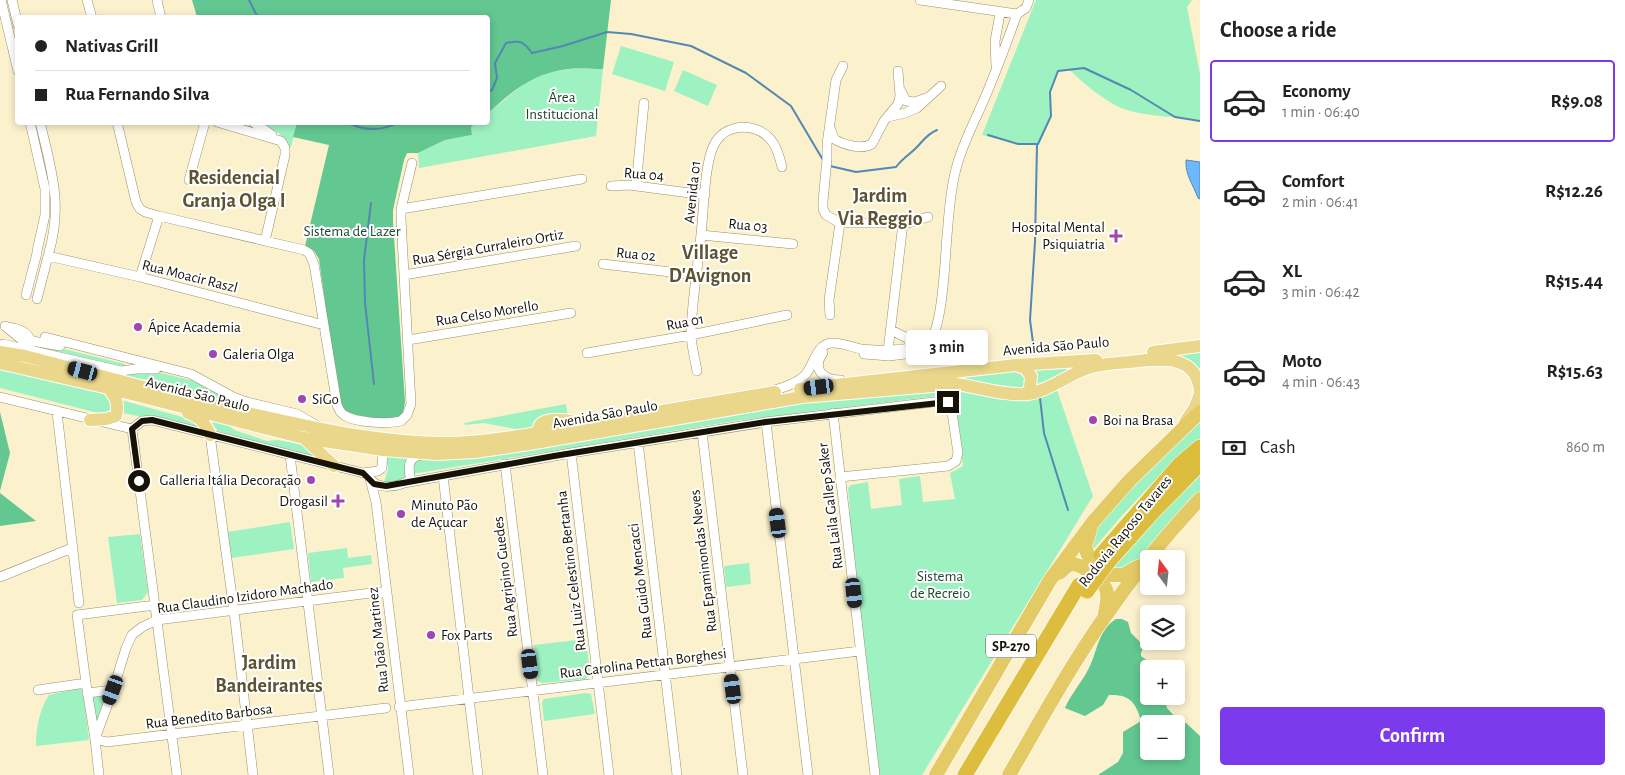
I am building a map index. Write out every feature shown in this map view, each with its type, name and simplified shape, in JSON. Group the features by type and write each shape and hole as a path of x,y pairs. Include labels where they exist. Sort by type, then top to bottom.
{"highway":[{"name":"SP-270","path":"936,775 1050,580 1093,522 1130,480 1200,412"},
{"name":"Rodovia Raposo Tavares","path":"965,775 1083,588 1179,465 1200,447"},
{"name":"Rodovia Raposo Tavares","path":"1105,558 1200,464"},
{"path":"1155,550 1200,499"},
{"path":"1093,522 1085,547 1090,558 1111,575 1123,575 1140,564"},
{"path":"1050,580 1068,565 1084,568 1103,583 1106,589 1108,597 1103,618"},
{"path":"1009,775 1065,678 1103,618 1140,568"},
{"name":"Rodovia Raposo Tavares","path":"974,775 1083,588"}],"main road":[{"name":"Avenida São Paulo","path":"1,347 25,356 217,406 345,434 375,439 454,443 494,440 685,406 872,380 1016,365 1076,362 1200,346"},
{"name":"Avenida São Paulo","path":"0,363 108,388 304,438 383,450 437,454 476,452 529,444 802,397 956,384 996,392 1026,394 1037,392 1092,367 1162,358 1176,361 1188,368 1197,379 1200,393 1195,407 1177,434"},
{"path":"1016,365 1025,368 1031,376 1030,388 1026,394"},
{"path":"90,420 116,416 118,402 108,388"},
{"path":"157,401 196,416 207,427 210,436"},
{"path":"304,438 334,466"},
{"path":"375,439 381,444 383,450"}],"street":[{"path":"1,0 3,28 15,63"},
{"path":"12,0 16,15"},
{"path":"87,0 91,15"},
{"path":"157,0 160,15"},
{"path":"920,0 964,3 1017,14"},
{"path":"872,380 827,379 819,370 820,357 830,348 836,347 859,354 889,356 909,351 930,341 935,332 940,312 956,168 997,70 1017,14 1026,8 1029,0"},
{"path":"996,11 1000,14 995,41 997,70"},
{"path":"843,66 836,80 830,128 832,143 827,163 822,209 831,219 840,223 902,223 928,217"},
{"path":"832,143 865,147 872,144 886,119 903,98 898,71"},
{"path":"886,119 891,115 905,113 921,105 941,86"},
{"path":"900,104 918,102 932,94"},
{"path":"636,186 644,103"},
{"path":"900,104 910,107 905,113"},
{"path":"26,294 45,215 45,189 31,125"},
{"path":"38,299 55,226 55,194 41,125"},
{"path":"118,125 136,202 140,209 159,216 304,250 312,258 337,405 344,415 352,419 392,423 401,421 407,415 411,404 401,208 412,163"},
{"path":"190,180 204,125"},
{"path":"227,125 281,141"},
{"path":"257,125 281,141 285,148 265,240"},
{"name":"Avenida 01","path":"697,371 691,335 705,195 712,149 717,139 732,129 750,128 766,135 778,149 782,167"},
{"path":"401,208 582,179"},
{"name":"Rua 04","path":"611,186 636,186 705,195"},
{"path":"140,277 159,216"},
{"path":"830,315 829,300 840,223"},
{"path":"859,354 888,352 902,223"},
{"name":"Rua 03","path":"701,235 793,244"},
{"name":"Rua Sérgia Curraleiro Ortiz","path":"404,275 576,246"},
{"name":"Rua Moacir Raszl","path":"37,252 42,259 49,254 324,325"},
{"name":"Rua 02","path":"603,264 696,275"},
{"name":"Rua Celso Morello","path":"408,340 571,313"},
{"name":"Rua 01","path":"587,353 691,335 787,315"},
{"path":"3,325 15,331 21,338 31,341 126,363 139,364 143,362"},
{"path":"891,330 908,338 909,351"},
{"path":"1,347 12,339 15,331"},
{"path":"45,337 191,374 233,397 297,414 317,425 345,434"},
{"path":"31,341 37,348 50,354"},
{"path":"759,395 786,386 801,378 809,369 820,349 827,344 838,343 862,349 909,351"},
{"path":"1,347 50,354 121,371 155,369 191,374"},
{"path":"0,396 132,429"},
{"path":"132,429 142,421 152,420 334,466 374,481 410,480 766,422 942,401 948,402 952,406 958,453 956,461 948,466 840,477"},
{"path":"58,412 79,603"},
{"name":"Rua Laila Gallep Saker","path":"833,414 875,775"},
{"path":"766,422 808,775"},
{"path":"132,429 177,775"},
{"name":"Rua Epaminondas Neves","path":"702,432 743,775"},
{"path":"210,436 254,775"},
{"name":"Rua Guido Mencacci","path":"638,442 677,775"},
{"path":"374,481 384,476 382,468 383,450"},
{"name":"Rua Luiz Celestino Bertanha","path":"571,453 609,775"},
{"path":"410,480 408,467 412,458 418,455 437,454"},
{"path":"290,455 329,775"},
{"name":"Rua Agripino Guedes","path":"505,464 543,775"},
{"path":"376,502 379,491 374,481 378,470 382,468"},
{"path":"443,476 478,775"},
{"name":"Rua João Martinez","path":"374,481 409,775"},
{"path":"0,577 72,548"},
{"name":"Rua Claudino Izidoro Machado","path":"95,739 126,648 132,635 142,627 157,620 387,591"},
{"path":"99,775 77,615 155,605"},
{"name":"Rua Carolina Pettan Borghesi","path":"400,707 860,651"},
{"path":"38,690 87,688 113,690"},
{"name":"Rua Benedito Barbosa","path":"95,739 107,742 386,708"}],"green space":[{"path":"192,0 611,0 603,69 568,69 544,74 516,90 490,111 490,15 196,15"},
{"path":"1036,0 1192,0 1187,7 1200,74 1200,121 1144,114 1117,106 1098,94 1070,70 1058,71 1050,92 1051,116 1038,144 1018,144 982,135"},
{"path":"621,46 674,62 665,91 612,74"},
{"name":"Área Institucional","path":"570,69 603,69 596,136 419,168 418,153 445,140 472,135 471,126 473,125 490,125 490,111 530,79 544,73"},
{"path":"683,70 717,85 708,106 674,91"},
{"path":"265,125 296,125 291,147 288,147 280,134"},
{"name":"Sistema de Lazer","path":"296,125 474,125 471,127 472,135 445,140 418,153 407,153 404,160 393,210 405,402 403,413 398,418 389,420 354,415 344,411 339,404 319,259 314,251 305,246 329,145 293,137"},
{"path":"40,343 125,364 124,367 119,367 38,348 37,345"},
{"path":"0,347 120,373 153,371 194,381 244,405 302,422 193,393 161,382 127,379"},
{"path":"1200,351 1200,371 1188,360 1169,356 1147,356 1096,368 1035,388 1037,376 1030,366"},
{"path":"0,369 105,394 110,397 113,406 102,414 0,388"},
{"path":"1022,371 1025,373 1024,388 1018,390 987,384 691,413 439,446 801,391"},
{"name":"Sistema de Recreio","path":"958,388 1032,396 1057,390 1093,496 922,775 878,775 846,512 850,511 848,488 851,485 868,482 871,509 902,505 899,479 920,476 923,502 955,499 950,473 963,466 953,394 735,421 412,474 411,464 416,460 783,403"},
{"path":"121,400 193,420 202,429 123,413"},
{"path":"566,404 569,423 528,431 483,423 465,425 464,423"},
{"path":"0,412 10,453 0,491"},
{"path":"1200,419 1200,441 1156,479 1091,552 1095,531 1106,515"},
{"path":"217,420 226,423 234,430 267,441 278,440 303,445 313,454 311,458 218,431 211,423"},
{"path":"388,456 408,458 404,466 407,477 397,482 384,482 388,469"},
{"path":"1200,476 1200,493 1148,550 1140,550 1140,559 1131,569 1112,570 1166,509"},
{"path":"0,493 36,521 0,526"},
{"path":"290,522 294,549 231,558 227,532"},
{"path":"140,534 148,592 142,600 117,603 108,537"},
{"path":"347,548 348,558 371,555 372,564 343,568 344,578 311,582 308,553"},
{"path":"749,563 751,584 726,587 724,566"},
{"path":"1116,619 1128,622 1131,633 1140,642 1140,650 1142,650 1141,656 1146,660 1140,660 1140,705 1166,705 1173,715 1140,715 1140,718 1137,709 1131,701 1116,695 1109,695 1103,705 1085,716 1065,708 1089,668 1105,629"},
{"path":"586,639 589,676 585,679 543,683 537,681 534,645"},
{"path":"81,688 83,691 89,740 36,746 39,720 49,695"},
{"path":"111,693 98,721 94,720 88,695"},
{"path":"586,693 591,694 595,714 544,721 542,702 544,699"},
{"path":"1140,722 1140,760 1185,760 1186,723 1200,736 1200,775 1098,775 1118,762 1123,753 1123,732"}],"water":[{"path":"1186,160 1200,162 1200,199 1188,175"}],"waterway":[{"path":"249,0 256,15"},
{"path":"490,91 497,78 495,63 506,43 521,42 532,53 563,46 607,32 631,34 691,46 746,73 791,106 823,160"},
{"path":"988,135 1018,144 1038,144 1051,116 1050,92 1058,71 1084,68 1131,90 1175,117 1200,121"},
{"path":"354,125 366,129 379,129 392,125"},
{"path":"830,166 856,172 896,167 928,135 937,130"},
{"path":"1034,350 1030,320 1035,242 1037,145"},
{"path":"371,203 364,260 365,303 374,384"},
{"path":"1040,398 1044,433 1068,510"}],"place":[{"name":"Hospital Mental Psiquiatria","path":"1116,236"},
{"name":"Ápice Academia","path":"138,327"},
{"name":"Galeria Olga","path":"213,354"},
{"name":"SiGo","path":"302,399"},
{"name":"Boi na Brasa","path":"1093,420"},
{"name":"Galleria Itália Decoração","path":"311,480"},
{"name":"Drogasil","path":"338,501"},
{"name":"Minuto Pão de Açucar","path":"401,514"},
{"name":"Fox Parts","path":"431,635"}],"district":[{"name":"Residencial Granja Olga I","path":"234,188"},
{"name":"Jardim Via Reggio","path":"880,206"},
{"name":"Village D'Avignon","path":"710,264"},
{"name":"Jardim Bandeirantes","path":"269,674"}],"route":[{"path":"139,481 132,429 142,421 152,420 363,473 377,486 386,486 554,456 766,422 942,401 948,402"}]}
